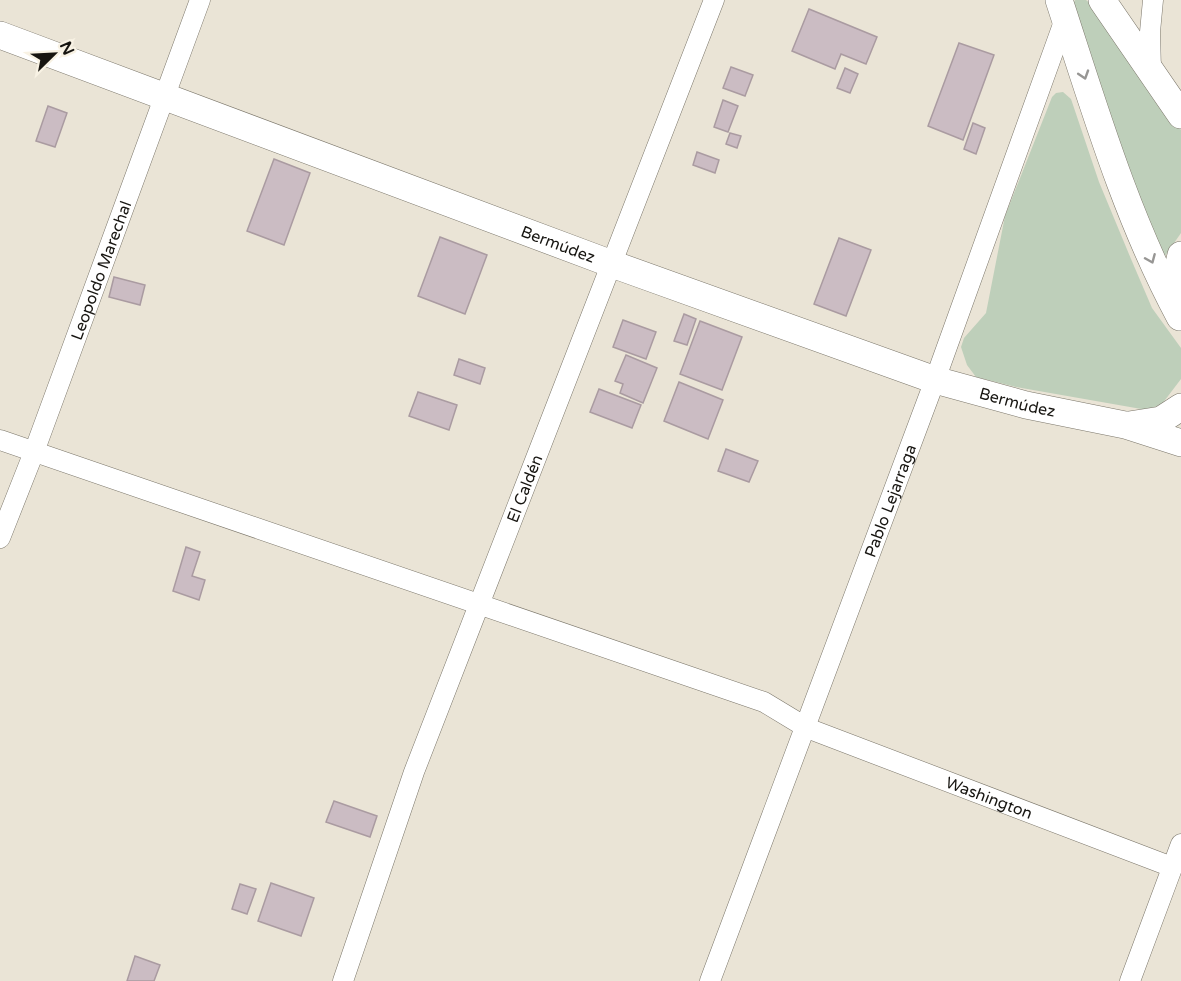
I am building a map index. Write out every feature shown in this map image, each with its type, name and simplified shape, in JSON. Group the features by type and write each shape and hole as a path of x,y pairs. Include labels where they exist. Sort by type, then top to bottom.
{"main road":[{"path":"1102,0 1181,115"},
{"path":"1062,9 1139,232 1180,318"},
{"name":"Bermúdez","path":"0,35 612,264 935,380 1026,405 1125,425 1181,443"},
{"path":"1180,318 1174,285 1181,255"},
{"name":"Bermúdez","path":"1125,425 1161,420 1181,407"}],"street":[{"name":"Leopoldo Marechal","path":"0,538 34,452 200,0"},
{"name":"El Caldén","path":"343,981 414,772 714,0"},
{"path":"1151,71 1150,32 1153,0"},
{"name":"Pablo Lejarraga","path":"710,981 807,728 935,380 1062,9"},
{"name":"Washington","path":"0,440 764,702 807,728 1172,867"},
{"path":"1130,981 1181,844"}],"green space":[{"path":"1075,0 1086,0 1091,4 1181,130 1181,233 1165,256 1161,257 1114,135 1072,6"},
{"path":"1063,92 1071,99 1099,182 1152,308 1181,348 1181,379 1162,404 1147,410 1016,387 976,377 967,365 961,347 964,338 986,313 1005,216 1052,97 1056,93"}],"building":[{"path":"809,9 877,37 866,64 841,54 835,69 792,51"},
{"path":"959,43 994,55 963,140 928,126"},
{"path":"731,67 753,75 745,96 723,88"},
{"path":"845,68 858,74 850,93 837,88"},
{"path":"723,100 738,106 728,132 714,127"},
{"path":"48,106 67,113 55,147 36,141"},
{"path":"973,123 985,128 976,154 964,149"},
{"path":"730,133 741,136 737,148 726,144"},
{"path":"697,152 719,160 715,173 693,165"},
{"path":"274,159 310,173 284,245 247,231"},
{"path":"440,237 487,255 465,314 418,296"},
{"path":"839,238 871,250 846,316 814,304"},
{"path":"114,277 145,285 140,305 109,297"},
{"path":"684,314 696,319 687,345 674,341"},
{"path":"623,320 656,332 646,359 613,347"},
{"path":"700,321 742,337 722,390 680,374"},
{"path":"626,355 657,368 643,403 620,393 623,384 615,381"},
{"path":"459,359 485,368 480,384 454,375"},
{"path":"679,382 723,400 708,439 664,421"},
{"path":"599,389 641,405 632,428 590,412"},
{"path":"418,392 457,405 449,430 409,416"},
{"path":"726,449 758,461 749,482 718,471"},
{"path":"186,547 200,552 192,576 205,580 199,600 173,591"},
{"path":"334,801 377,816 370,837 326,822"},
{"path":"271,883 314,898 301,936 258,921"},
{"path":"240,884 256,889 247,914 232,909"},
{"path":"135,956 160,965 154,981 127,981"}]}
